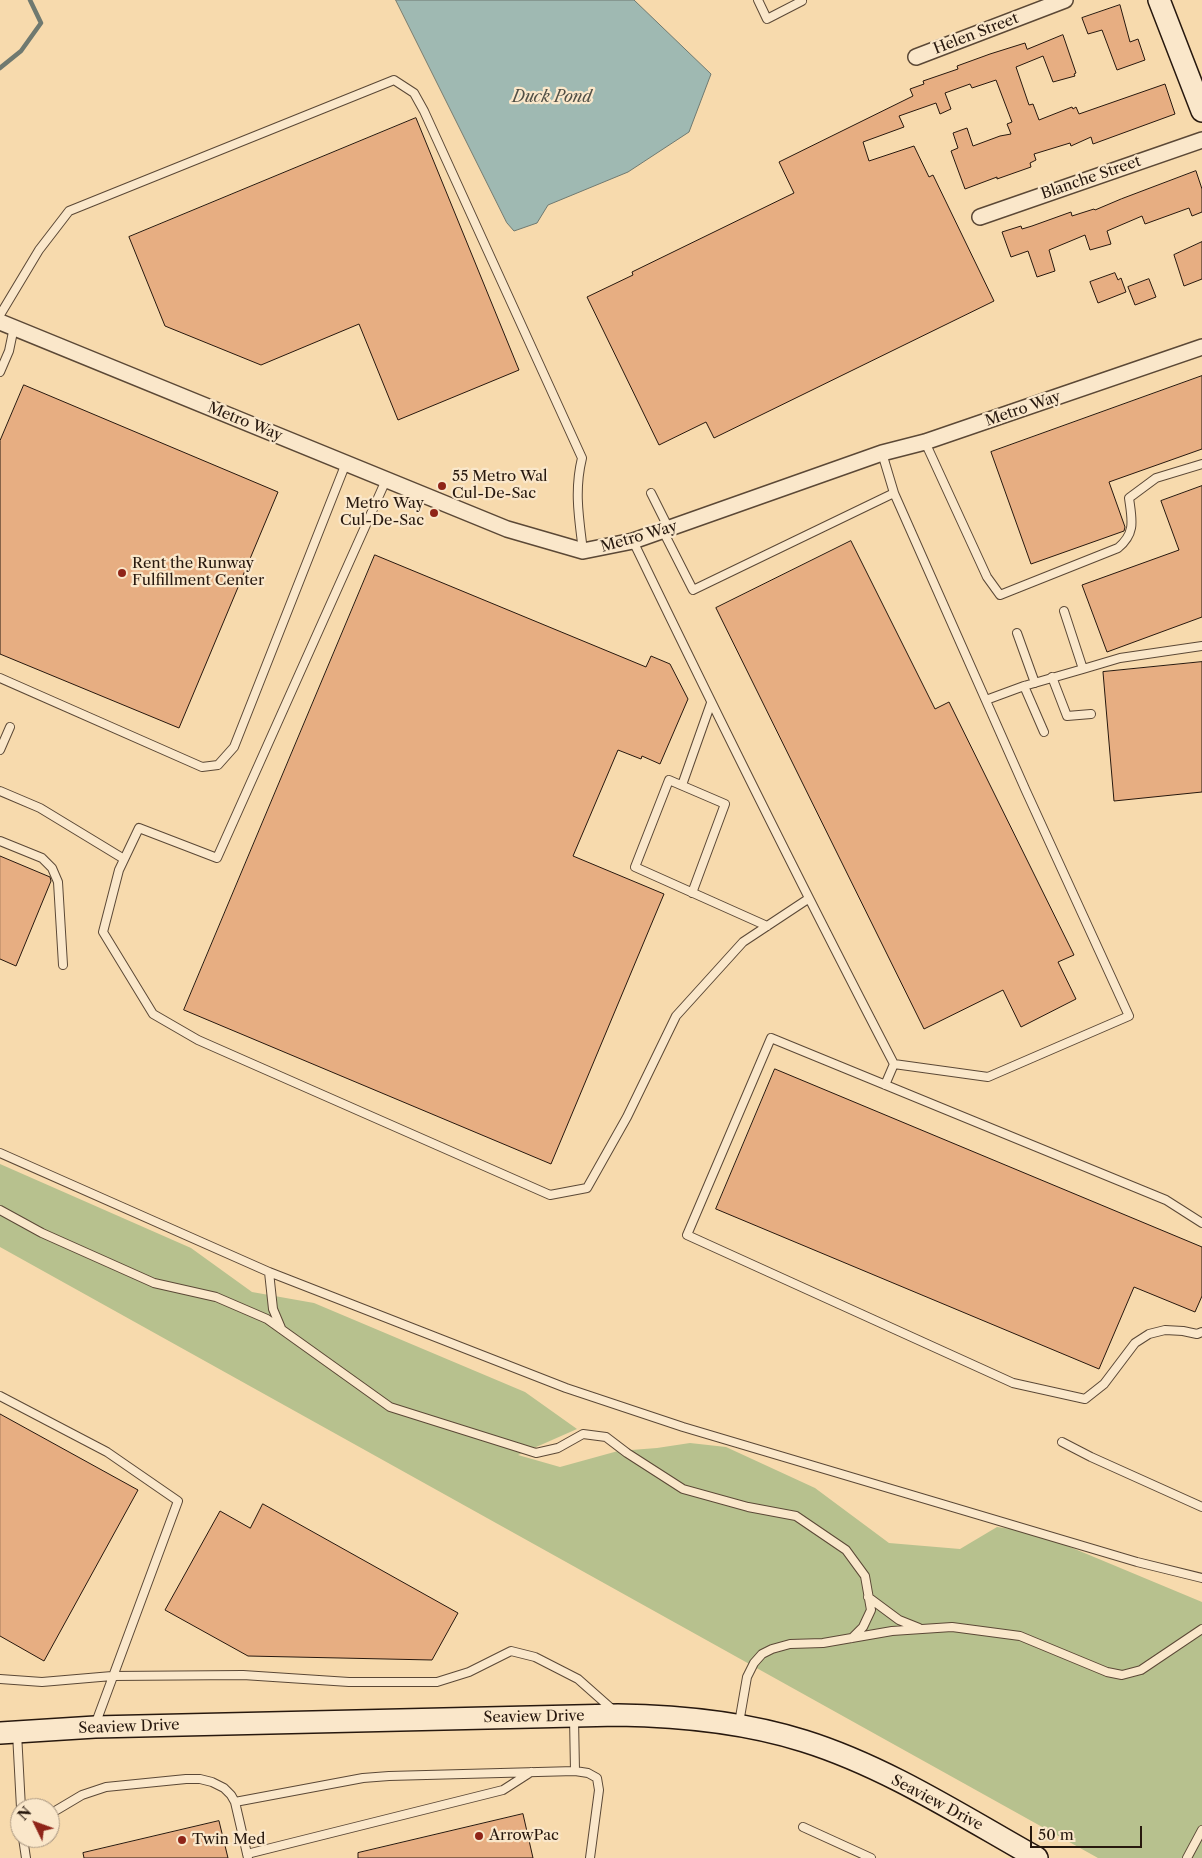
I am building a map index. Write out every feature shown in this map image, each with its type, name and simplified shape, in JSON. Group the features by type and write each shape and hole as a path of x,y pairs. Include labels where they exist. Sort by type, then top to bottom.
{"main road":[{"path":"1159,0 1202,111"},
{"name":"Seaview Drive","path":"8,1732 95,1727 618,1715 678,1717 738,1725 805,1741 856,1761 922,1794 1038,1858"}],"street":[{"name":"Helen Street","path":"916,57 1065,0"},
{"name":"Blanche Street","path":"980,217 1202,140"},
{"name":"Metro Way","path":"7,325 507,529 582,551 634,541 882,453 925,442 1202,347"}],"lane":[{"path":"758,0 767,19 802,2 801,0"},
{"path":"0,315 39,250 69,211 394,80 414,93 424,111 582,458 577,476 576,496 582,551"},
{"path":"0,372 9,351 7,325"},
{"path":"925,442 987,577 1000,595 1118,548 1128,540 1132,522 1130,498 1156,478 1202,464"},
{"path":"882,453 894,493 1129,1016 988,1077 894,1064"},
{"path":"0,678 202,767 218,765 234,748 346,463"},
{"path":"386,480 217,858 139,828 118,870 104,932 153,1014 198,1040 550,1195 587,1188 627,1117 676,1016 743,942 808,898"},
{"path":"651,493 693,590 894,493"},
{"path":"634,541 711,703 808,898 894,1064"},
{"path":"1064,610 1083,669"},
{"path":"1017,633 1035,683"},
{"path":"986,700 1052,677 1120,658 1202,646"},
{"path":"1052,677 1067,716 1090,714"},
{"path":"1024,686 1044,732"},
{"path":"682,785 711,703"},
{"path":"0,750 10,727"},
{"path":"692,893 725,804 669,780 635,867 692,893 767,926"},
{"path":"0,791 40,808 124,859"},
{"path":"0,841 42,858 52,868 58,882 63,965"},
{"path":"1202,1223 1166,1200 771,1038 687,1235 1013,1383 1085,1399 1104,1384 1135,1343 1149,1334 1165,1330 1197,1334 1202,1332"},
{"path":"885,1085 894,1064"},
{"path":"0,1153 269,1272 566,1388 683,1427 1137,1562 1202,1578"},
{"path":"0,1210 42,1233 154,1283 216,1297 266,1320 390,1407 536,1453 558,1448 583,1434 606,1437 626,1453 683,1489 748,1507 796,1516 846,1550 865,1576 871,1610 863,1628 852,1638"},
{"path":"269,1272 273,1309 282,1330"},
{"path":"0,1396 107,1452 178,1501 112,1676 95,1727"},
{"path":"1062,1442 1202,1507"},
{"path":"868,1597 899,1620 922,1629"},
{"path":"738,1725 747,1677 754,1663 762,1654 790,1644 822,1643 892,1631 952,1627 1020,1636 1106,1672 1122,1675 1141,1670 1202,1629"},
{"path":"0,1680 42,1682 112,1676 243,1675 349,1682 437,1682 469,1672 511,1651 535,1657 578,1679 618,1715"},
{"path":"574,1717 575,1771"},
{"path":"8,1732 19,1798"},
{"path":"235,1802 364,1778 575,1771 588,1773 597,1778 599,1790 590,1858"},
{"path":"60,1808 82,1795 106,1787 200,1779 212,1782 224,1788 235,1802 247,1856 503,1790 531,1772"},
{"path":"803,1827 870,1858"},
{"path":"1187,1858 1202,1830"}],"green space":[{"path":"0,1164 191,1248 252,1292 314,1303 525,1392 577,1429 518,1455 560,1467 618,1451 690,1443 726,1447 815,1488 889,1543 960,1549 997,1527 1034,1532 1202,1602 1202,1858 1098,1858 0,1247"}],"water":[{"name":"Duck Pond","path":"396,0 634,0 711,74 689,132 628,172 548,205 537,223 514,231 507,223"}],"building":[{"path":"1120,5 1130,42 1138,39 1145,60 1117,70 1102,30 1088,34 1082,18"},
{"path":"1063,35 1076,73 1074,74 1075,76 1053,82 1043,56 1016,67 1029,105 1033,104 1039,120 1072,107 1073,109 1076,107 1079,114 1165,84 1175,114 1093,144 1091,137 1071,146 1070,143 1034,154 1036,160 1030,163 1031,167 965,189 951,151 958,148 953,133 967,128 973,146 1011,134 1007,124 1012,122 996,80 972,88 970,84 945,93 951,109 940,114 936,103 899,116 904,127 863,142 869,161 914,146 929,177 933,175 994,301 714,438 706,422 659,445 587,297 633,275 632,272 794,193 779,162 913,96 910,89 924,84 923,81 958,69 957,66 990,54 1025,43 1027,49"},
{"path":"416,118 519,370 398,420 359,324 261,365 165,326 129,237"},
{"path":"1196,171 1202,189 1202,212 1192,216 1189,208 1145,224 1142,216 1107,231 1111,244 1090,250 1085,235 1049,250 1055,271 1037,277 1028,251 1011,257 1002,232 1021,226 1022,229 1071,212 1072,216 1095,210"},
{"path":"1202,242 1202,279 1184,286 1174,255"},
{"path":"1115,273 1118,280 1121,278 1126,292 1098,303 1090,282"},
{"path":"1149,279 1156,297 1135,305 1128,287"},
{"path":"1202,376 1202,449 1109,482 1125,527 1124,531 1031,564 991,452"},
{"name":"Rent the Runway Fulfillment Center","path":"24,385 278,492 179,728 0,654 0,441"},
{"path":"1202,486 1202,617 1107,652 1082,585 1179,550 1161,501"},
{"path":"851,541 935,709 949,702 1074,955 1058,962 1076,999 1021,1027 1003,990 924,1029 716,608"},
{"path":"375,555 646,667 651,656 670,664 688,699 660,764 642,756 641,759 618,750 573,856 664,894 551,1164 184,1010"},
{"path":"1202,662 1202,792 1114,801 1103,672"},
{"path":"0,856 50,877 51,881 16,966 0,959"},
{"path":"775,1069 1202,1247 1202,1296 1195,1312 1134,1287 1099,1369 716,1209"},
{"path":"0,1414 138,1490 44,1661 0,1636"},
{"path":"263,1504 458,1613 432,1660 248,1656 165,1610 220,1511 250,1528"},
{"name":"ArrowPac","path":"523,1814 533,1858 358,1858 358,1853"},
{"name":"Twin Med","path":"219,1821 228,1858 84,1858 83,1853"}],"waterway":[{"path":"0,68 21,51 41,23 30,0"}],"place":[{"name":"55 Metro Wal Cul-De-Sac","path":"442,486"},
{"name":"Metro Way Cul-De-Sac","path":"434,513"},
{"name":"Rent the Runway Fulfillment Center","path":"122,573"},
{"name":"ArrowPac","path":"479,1836"},
{"name":"Twin Med","path":"182,1840"}]}
